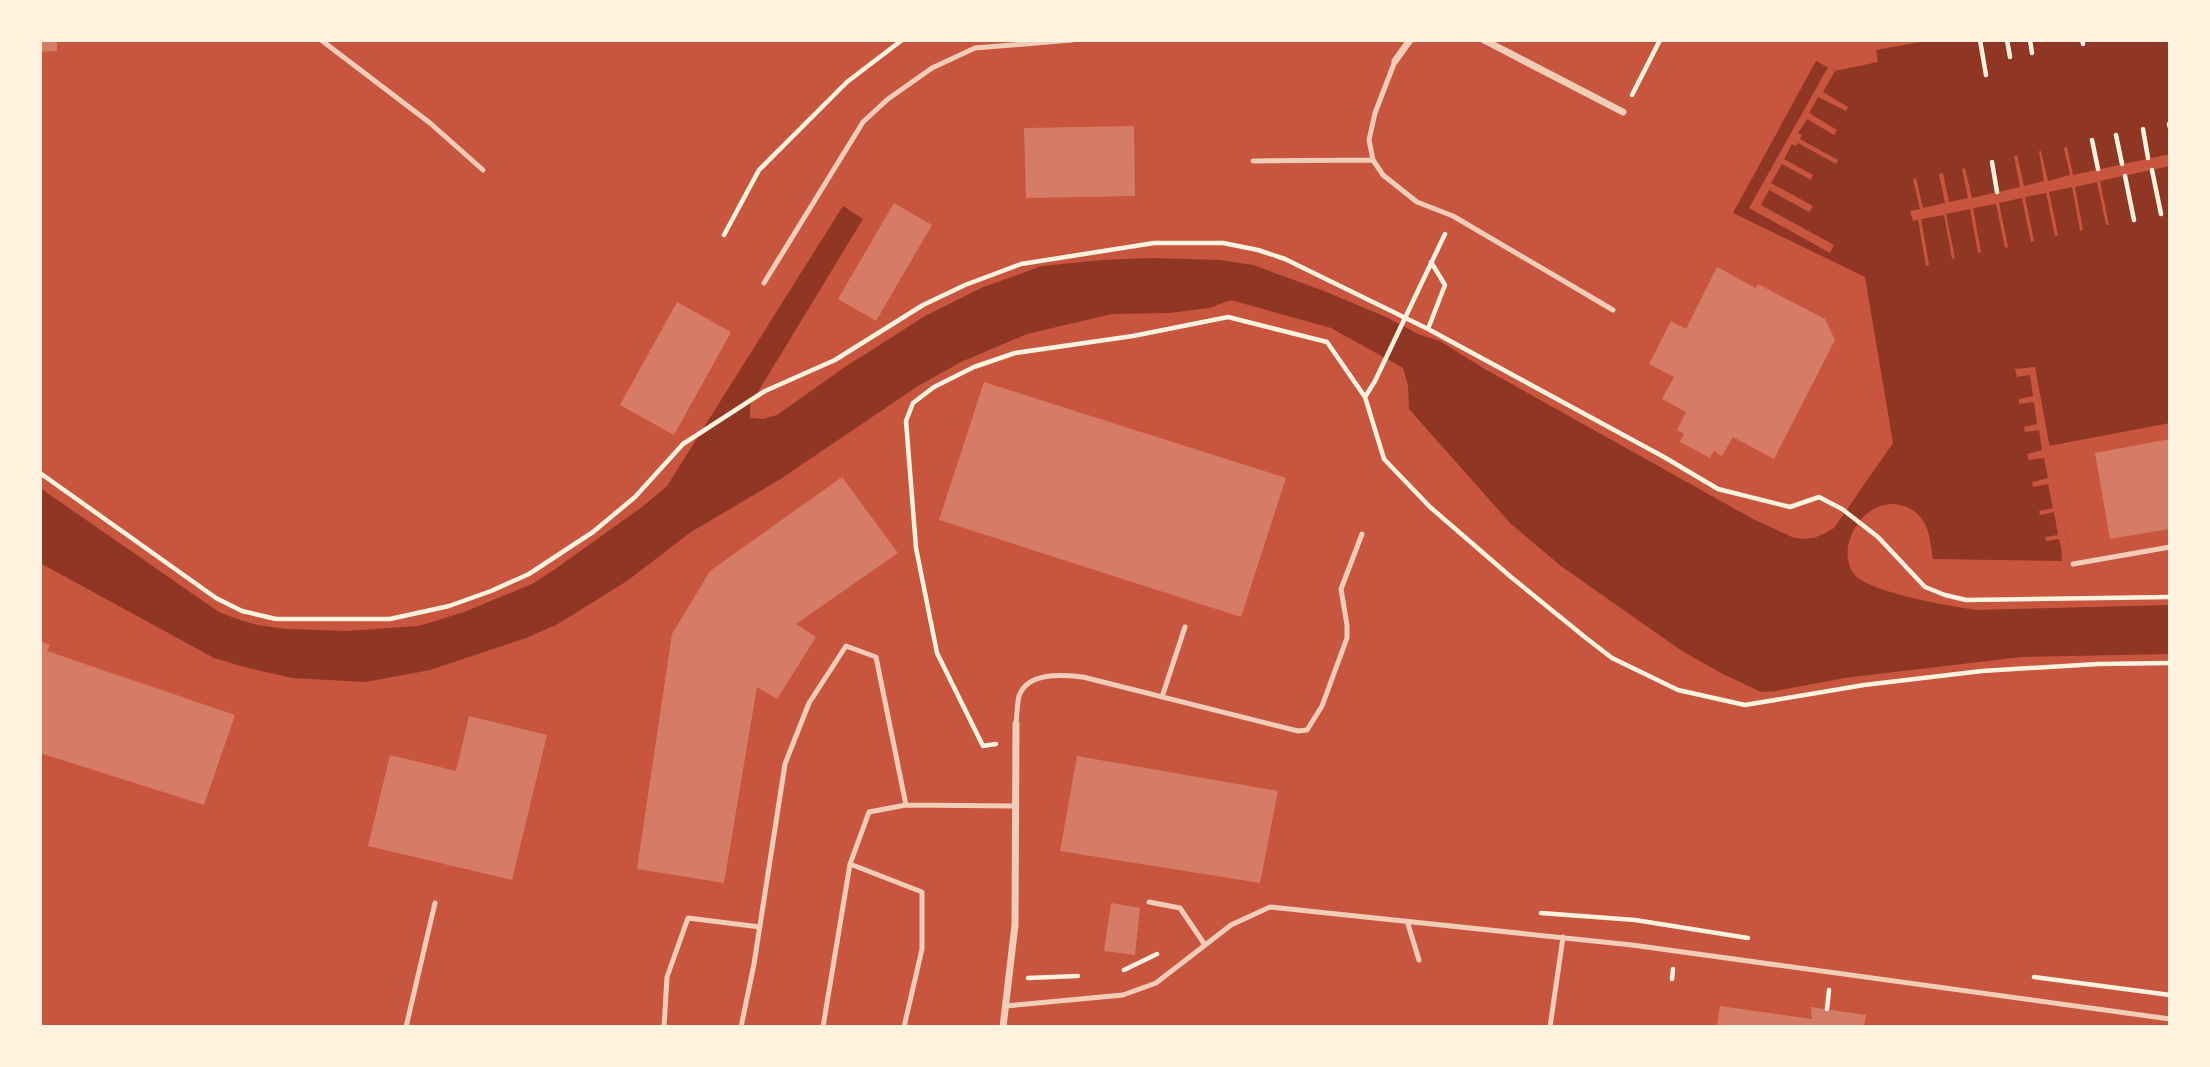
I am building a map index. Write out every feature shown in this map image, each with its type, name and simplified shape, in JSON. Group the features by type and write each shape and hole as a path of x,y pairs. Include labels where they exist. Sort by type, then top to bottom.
{"street":[{"path":"1395,61 1410,40"},
{"path":"1484,40 1623,112"},
{"path":"1003,1027 1015,925 1016,724"}],"lane":[{"path":"321,40 430,123 483,170"},
{"path":"764,283 863,122 888,99 932,68 975,48 1072,40"},
{"path":"1395,61 1375,113 1369,140 1373,160 1383,175 1417,202 1453,216 1613,310"},
{"path":"1253,161 1373,160"},
{"path":"1016,724 1020,695 1028,683 1054,674 1083,677 1298,731 1307,730 1322,706 1347,638 1348,625 1341,589 1362,534"},
{"path":"2073,564 2170,547"},
{"path":"1162,697 1185,627"},
{"path":"741,1027 760,928 785,764 809,704 846,646 876,657 905,805"},
{"path":"823,1027 850,864 869,812 905,805 1015,806"},
{"path":"850,864 922,892 922,949 904,1027"},
{"path":"1149,902 1180,908 1205,945"},
{"path":"406,1027 435,903"},
{"path":"1006,1006 1123,995 1156,984 1231,925 1270,906 1563,937 2170,1019"},
{"path":"664,1027 667,977 688,918 760,928"},
{"path":"1408,921 1419,960"},
{"path":"1550,1027 1563,937"}],"path":[{"path":"724,235 759,170 847,82 902,40"},
{"path":"1623,112 1660,40"},
{"path":"1980,40 1986,75"},
{"path":"2007,40 2010,57"},
{"path":"2030,40 2032,53"},
{"path":"2143,129 2148,158"},
{"path":"2116,135 2122,164"},
{"path":"2092,140 2098,169"},
{"path":"1992,162 1997,191"},
{"path":"2152,170 2161,214"},
{"path":"2125,176 2134,220"},
{"path":"1365,397 1453,216"},
{"path":"40,473 216,598 242,611 276,619 390,619 449,606 491,592 529,574 593,532 635,497 683,444 765,391 835,360 923,305 965,285 1021,264 1154,243 1223,243 1285,259 1428,329 1718,489 1790,507 1819,497 1842,509 1866,527 1925,587 1966,600 2170,597"},
{"path":"1428,329 1446,285 1432,262"},
{"path":"1015,743 983,746 937,653 916,548 906,421 913,403 934,387 974,367 1015,353 1133,336 1228,317 1327,342 1365,397 1384,459 1430,507 1603,651 1678,690 1745,705 1864,685 1982,671 2170,663"}],"shaded area":[{"path":"1932,40 2170,40 2170,423 2049,446 2068,546 2061,547 2062,561 1933,559 1923,520 1911,509 1894,504 1880,506 1858,523 1848,549 1849,563 1854,574 1875,587 1911,598 1977,610 2170,605 2170,654 2021,657 1844,678 1761,692 1682,651 1561,566 1511,524 1409,409 1408,385 1403,368 1331,328 1231,300 1209,308 1169,313 1112,314 1027,334 961,362 918,386 779,480 691,532 627,581 558,624 526,638 430,670 366,682 292,678 248,668 214,658 40,563 40,488 219,612 257,625 346,631 419,626 464,612 532,584 642,507 667,486 843,206 863,219 750,405 750,418 763,419 777,415 925,316 981,288 1042,266 1153,258 1220,260 1253,265 1324,291 1386,317 1418,334 1440,341 1483,368 1753,519 1792,537 1814,538 1834,528 1893,443 1865,277 1733,213 1816,61 1835,71 1878,62 1876,50"}],"pier":[{"path":"1828,67 1835,71 1823,92 1848,107 1846,111 1818,97 1809,113 1837,130 1834,135 1807,119 1798,133 1802,135 1800,139 1838,160 1836,164 1798,143 1796,146 1792,144 1784,159 1813,175 1811,180 1782,164 1771,183 1813,206 1809,212 1769,190 1761,205 1834,245 1830,253 1749,208"},
{"path":"2067,147 2073,175 2170,154 2170,166 2100,181 2109,225 2106,225 2097,182 2075,187 2083,230 2080,231 2072,187 2049,192 2058,235 2055,236 2046,193 2025,197 2034,241 2031,242 2022,198 1999,203 2008,247 2005,248 1996,204 1973,208 1981,252 1978,253 1970,209 1946,214 1955,258 1952,259 1944,215 1921,219 1929,265 1926,266 1918,220 1913,221 1910,211 1920,209 1913,179 1916,178 1923,208 1945,203 1939,174 1943,173 1949,202 1968,198 1962,169 1965,168 1972,198 2020,187 2014,156 2017,155 2024,186 2044,181 2039,151 2048,181 2070,175 2064,148"},
{"path":"2035,367 2068,546 2061,547 2059,539 2046,541 2045,537 2058,535 2054,512 2040,515 2039,511 2053,508 2048,484 2033,487 2032,482 2048,478 2044,458 2029,460 2027,454 2042,450 2039,430 2025,432 2024,427 2037,424 2034,402 2019,404 2019,399 2033,396 2030,375 2017,377 2015,369"}],"building":[{"path":"40,40 57,40 57,51 40,52"},
{"path":"1134,126 1135,196 1026,198 1024,128"},
{"path":"894,203 932,225 876,321 838,299"},
{"path":"1717,267 1756,288 1758,284 1825,319 1835,340 1774,459 1733,437 1722,456 1714,451 1710,458 1680,442 1684,434 1677,430 1686,412 1662,399 1674,377 1649,364 1671,321 1686,329"},
{"path":"677,302 731,332 674,435 620,405"},
{"path":"984,382 1286,478 1241,617 939,520"},
{"path":"2170,439 2170,529 2110,539 2095,453"},
{"path":"842,477 898,553 796,624 816,637 777,699 757,687 724,883 637,869 672,634 710,571"},
{"path":"40,641 50,645 47,651 235,715 204,805 40,753"},
{"path":"469,716 547,735 512,880 368,846 390,755 456,771"},
{"path":"1077,756 1278,791 1260,883 1060,851"},
{"path":"1111,903 1140,908 1135,955 1104,951"},
{"path":"1720,1006 1812,1019 1811,1007 1866,1015 1864,1027 1717,1027"}]}
